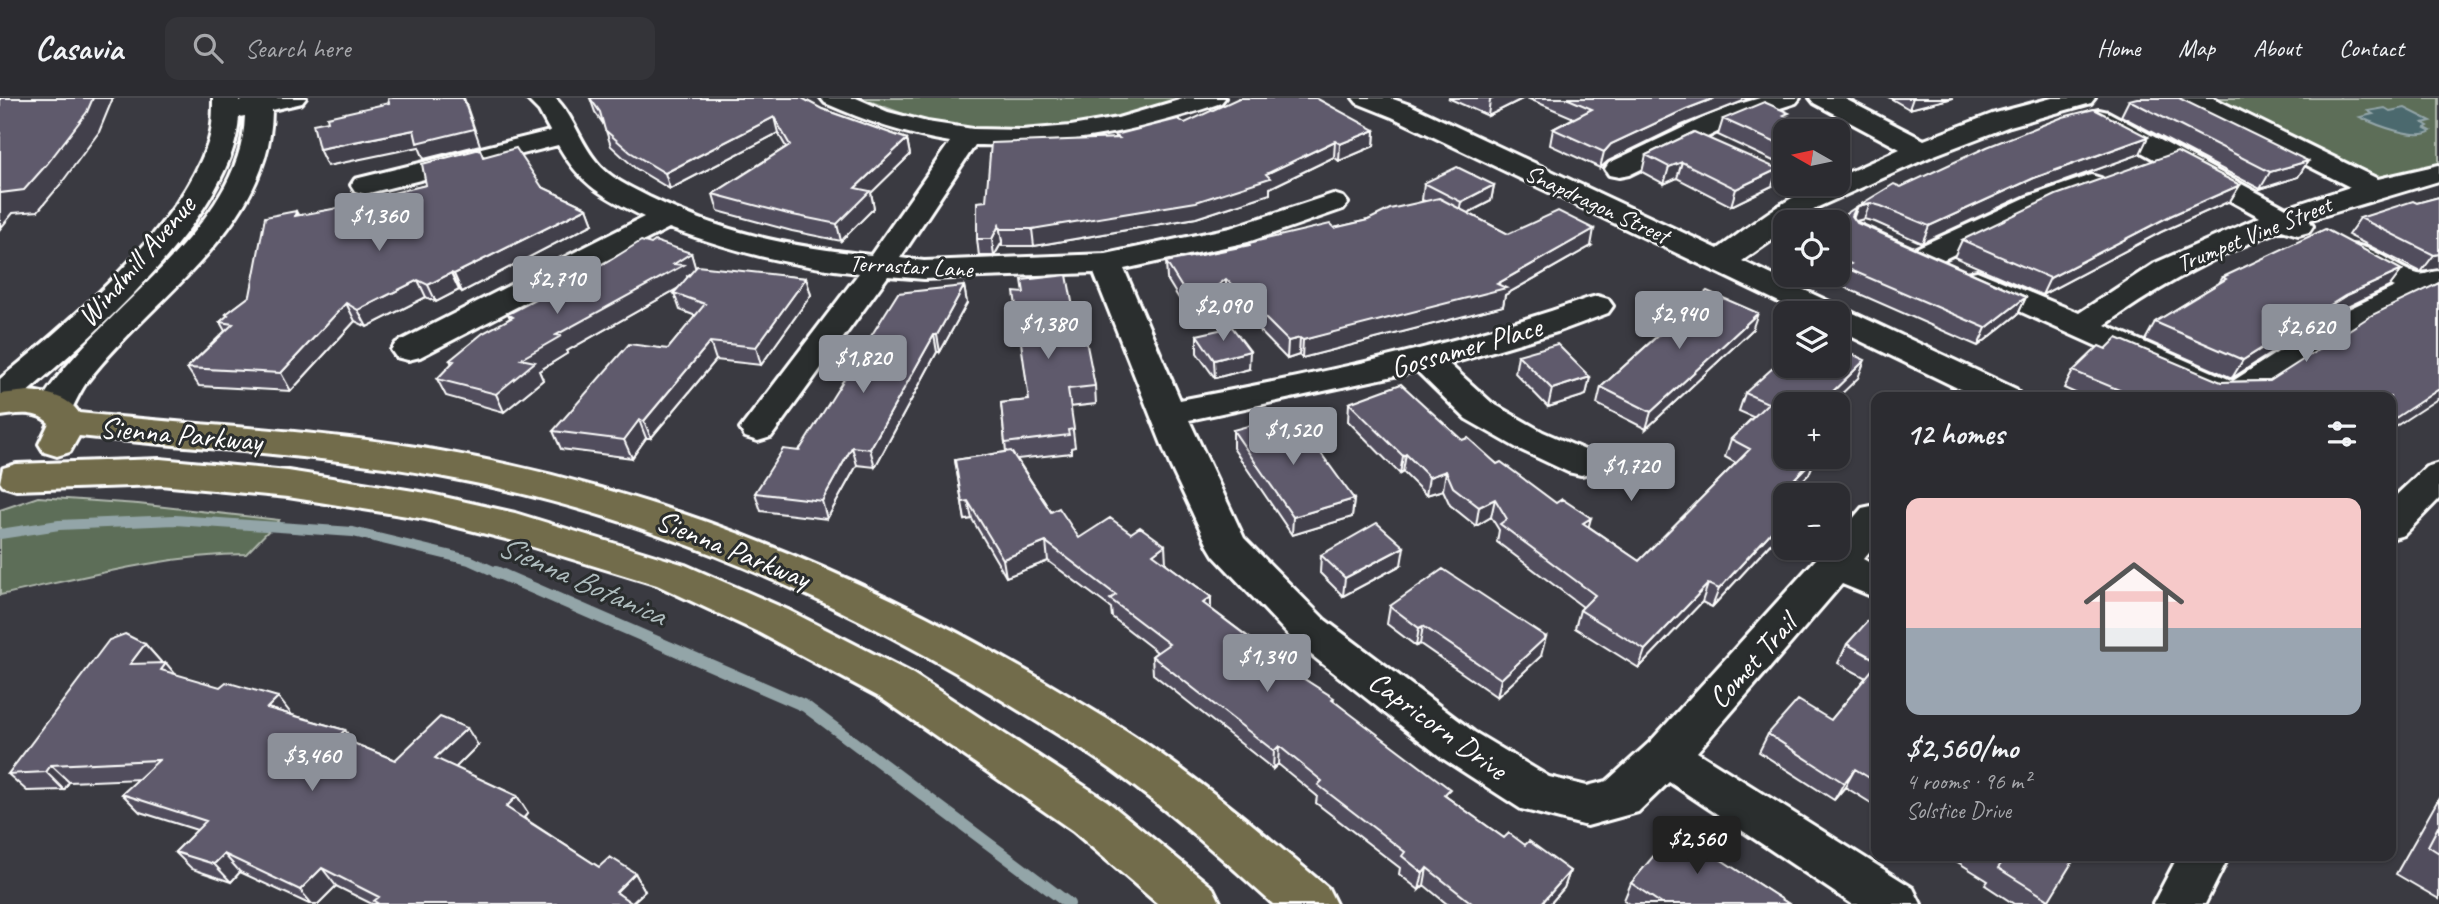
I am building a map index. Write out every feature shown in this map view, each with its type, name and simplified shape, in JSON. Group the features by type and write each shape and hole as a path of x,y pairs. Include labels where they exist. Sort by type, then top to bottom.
{"main road":[{"name":"Sienna Parkway","path":"0,405 43,403 61,416 183,436 322,446 442,464 547,486 641,512 758,554 898,619 1010,681 1135,761 1310,904"},
{"name":"Sienna Parkway","path":"8,480 41,460 59,442 61,416"},
{"name":"Sienna Parkway","path":"8,480 160,472 288,484 439,509 515,527 671,575 773,621 897,686 1090,816 1195,904"}],"street":[{"path":"226,105 293,98"},
{"name":"Terrastar Lane","path":"539,98 549,106 585,167 611,189 667,217 745,245 804,258 879,267 997,269 1106,264 1237,236 1333,203"},
{"path":"835,98 867,115 967,137 1071,135 1110,129 1165,116 1212,98"},
{"name":"Snapdragon Street","path":"1366,98 1401,111 1802,301"},
{"path":"1619,169 1731,116 1787,98"},
{"path":"1823,98 1922,150"},
{"path":"2193,98 2373,188"},
{"name":"Windmill Avenue","path":"61,416 72,378 184,261 233,198 252,158 261,124 260,101"},
{"name":"Windmill Avenue","path":"0,397 59,346 169,232 210,171 221,145 226,105"},
{"path":"1720,262 1808,201 1922,150 2001,120 2089,108 2284,218 2429,283"},
{"path":"1689,134 1725,151"},
{"path":"365,185 566,135"},
{"path":"758,429 879,267 967,137"},
{"path":"2170,155 1911,251 2228,392"},
{"name":"Trumpet Vine Street","path":"2082,327 2164,271 2284,218 2373,188 2439,173"},
{"path":"408,350 667,217"},
{"name":"Capricorn Drive","path":"1106,264 1189,465 1228,546 1310,631 1458,745 1538,794 1587,806 1621,798"},
{"path":"2243,392 2346,323 2429,283"},
{"name":"Gossamer Place","path":"1169,414 1344,380 1425,360 1531,331 1597,306"},
{"path":"1850,324 1993,392"},
{"path":"1425,360 1479,411 1530,440 1581,463"},
{"path":"2396,519 2439,475"},
{"name":"Comet Trail","path":"1621,798 1666,757 1871,524"},
{"path":"1837,564 1871,581"},
{"path":"1666,757 1895,904"},
{"path":"2179,904 2201,861"}],"green space":[{"path":"861,98 1191,98 1123,117 1025,131 977,129 916,121 912,117"},
{"path":"2208,98 2439,98 2439,165 2364,180"},
{"path":"38,497 138,504 279,520 246,554 153,563 0,595 0,510"}],"water":[{"path":"2385,108 2390,111 2405,108 2431,121 2423,123 2428,126 2425,128 2431,131 2425,134 2407,133 2360,117 2373,114 2368,111"}],"building":[{"path":"0,98 93,98 87,112 24,190 0,193"},
{"path":"388,98 463,98 474,129 417,143 414,130 319,149 313,124 328,121 327,117 389,103"},
{"path":"590,98 802,98 822,109 907,139 855,188 870,191 837,224 713,194 790,145 774,117 665,173 630,152 605,130 600,112"},
{"path":"1239,98 1316,98 1375,130 1340,144 1335,141 1266,174 1270,178 1196,202 1032,229 1000,229 999,225 992,239 977,239 977,202 986,201 991,143 1119,138 1115,135 1178,119 1185,123"},
{"path":"1566,98 1715,98 1611,144 1604,152 1553,129 1592,109"},
{"path":"2179,98 2308,161 2270,172 2129,100"},
{"path":"1764,102 1789,113 1784,115 1792,119 1773,119 1773,142 1723,119"},
{"path":"2094,109 2148,137 2034,178 1929,226 1881,206 1870,203 1858,206 1894,184 1901,187 1987,147 2063,117"},
{"path":"1694,132 1773,167 1773,171 1736,189 1682,162 1669,167 1646,155"},
{"path":"516,148 542,187 587,208 428,285 418,280 358,310 346,303 281,373 187,368 233,324 220,322 228,315 226,314 250,296 265,217 296,211 295,216 360,204 360,201 426,185 422,164 480,149 483,157"},
{"path":"2177,152 2240,185 2170,216 2050,278 1962,240 2056,195"},
{"path":"1457,167 1494,185 1461,202 1424,183"},
{"path":"2439,197 2439,254 2434,255 2360,218 2413,201 2417,203"},
{"path":"1439,198 1508,234 1558,211 1594,229 1497,284 1506,288 1303,340 1300,338 1288,341 1226,279 1193,305 1166,262 1250,245 1249,243 1330,224 1334,228 1368,220 1390,209"},
{"path":"1856,207 1852,216 1857,223 2026,297 1986,328 1850,270 1850,211"},
{"path":"2325,229 2402,270 2345,296 2243,360 2155,322 2226,279 2223,277"},
{"path":"641,241 651,244 655,241 691,253 674,264 684,265 556,335 561,336 521,359 535,362 496,394 437,379 454,361 450,360 483,333 513,317 508,314 606,263"},
{"path":"697,266 806,278 756,347 710,342 644,421 639,420 624,440 553,431 629,344 668,349 705,304 674,293"},
{"path":"1067,275 1075,318 1079,326 1083,325 1095,386 1068,389 1074,429 1068,430 1069,435 1005,443 1001,403 1029,400 1014,292 1024,293 1022,280"},
{"path":"2439,283 2439,389 2396,418 2396,392 2124,392 2073,371 2099,346 2106,349 2117,338 2221,382 2270,381 2372,315"},
{"path":"964,286 870,449 852,447 822,501 755,493 783,449 799,451 898,293"},
{"path":"1707,291 1758,313 1651,412 1601,387 1661,333 1658,332"},
{"path":"1232,327 1250,351 1214,360 1197,335"},
{"path":"1557,344 1590,377 1552,389 1518,355"},
{"path":"1850,353 1865,360 1850,375"},
{"path":"1773,368 1773,378 1847,378 1832,392 1773,392 1773,469 1804,469 1795,478 1800,480 1797,483 1773,483 1773,530 1719,589 1708,584 1645,650 1580,610 1595,595 1500,524 1507,519 1495,499 1479,507 1453,487 1446,471 1429,477 1406,454 1403,456 1349,403 1401,384 1462,440 1468,438 1497,464 1501,462 1556,503 1562,499 1591,518 1583,523 1639,561 1750,449 1731,439 1768,403 1745,393"},
{"path":"1277,418 1289,435 1304,430 1354,499 1293,517 1233,430"},
{"path":"1011,451 1051,512 1059,508 1079,538 1110,518 1131,533 1140,527 1165,545 1153,554 1211,597 1203,603 1301,677 1334,698 1332,700 1450,789 1444,795 1504,838 1509,833 1525,845 1529,841 1570,871 1541,904 1473,904 1427,868 1423,873 1402,856 1405,852 1318,785 1322,781 1279,746 1274,751 1152,656 1169,644 1110,599 1116,595 1046,542 1003,559 968,501 962,502 955,460"},
{"path":"1377,523 1404,547 1345,578 1321,555"},
{"path":"1443,569 1546,637 1501,679 1423,626 1419,628 1390,606"},
{"path":"1871,617 1871,657 1847,644"},
{"path":"125,634 145,644 130,664 166,663 161,670 220,687 226,682 278,697 267,708 345,730 338,737 395,760 440,717 467,728 435,758 517,796 506,807 599,867 610,857 635,873 616,892 633,904 379,904 374,901 379,897 322,868 300,890 224,854 214,864 175,852 206,821 122,794 159,760 51,765 46,772 8,774 109,640"},
{"path":"1871,671 1871,779 1855,769 1844,783 1768,734 1798,700 1831,720"},
{"path":"1680,824 1721,852 1717,857 1789,904 1662,904 1631,883"},
{"path":"2439,825 2439,853 2428,846"},
{"path":"1996,861 2073,861 2049,900 1998,868 2001,864"}],"waterway":[{"name":"Sienna Botanica","path":"0,534 59,525 175,520 353,532 469,560 500,574"},
{"name":"Sienna Botanica","path":"496,572 805,706 1069,904"}]}
